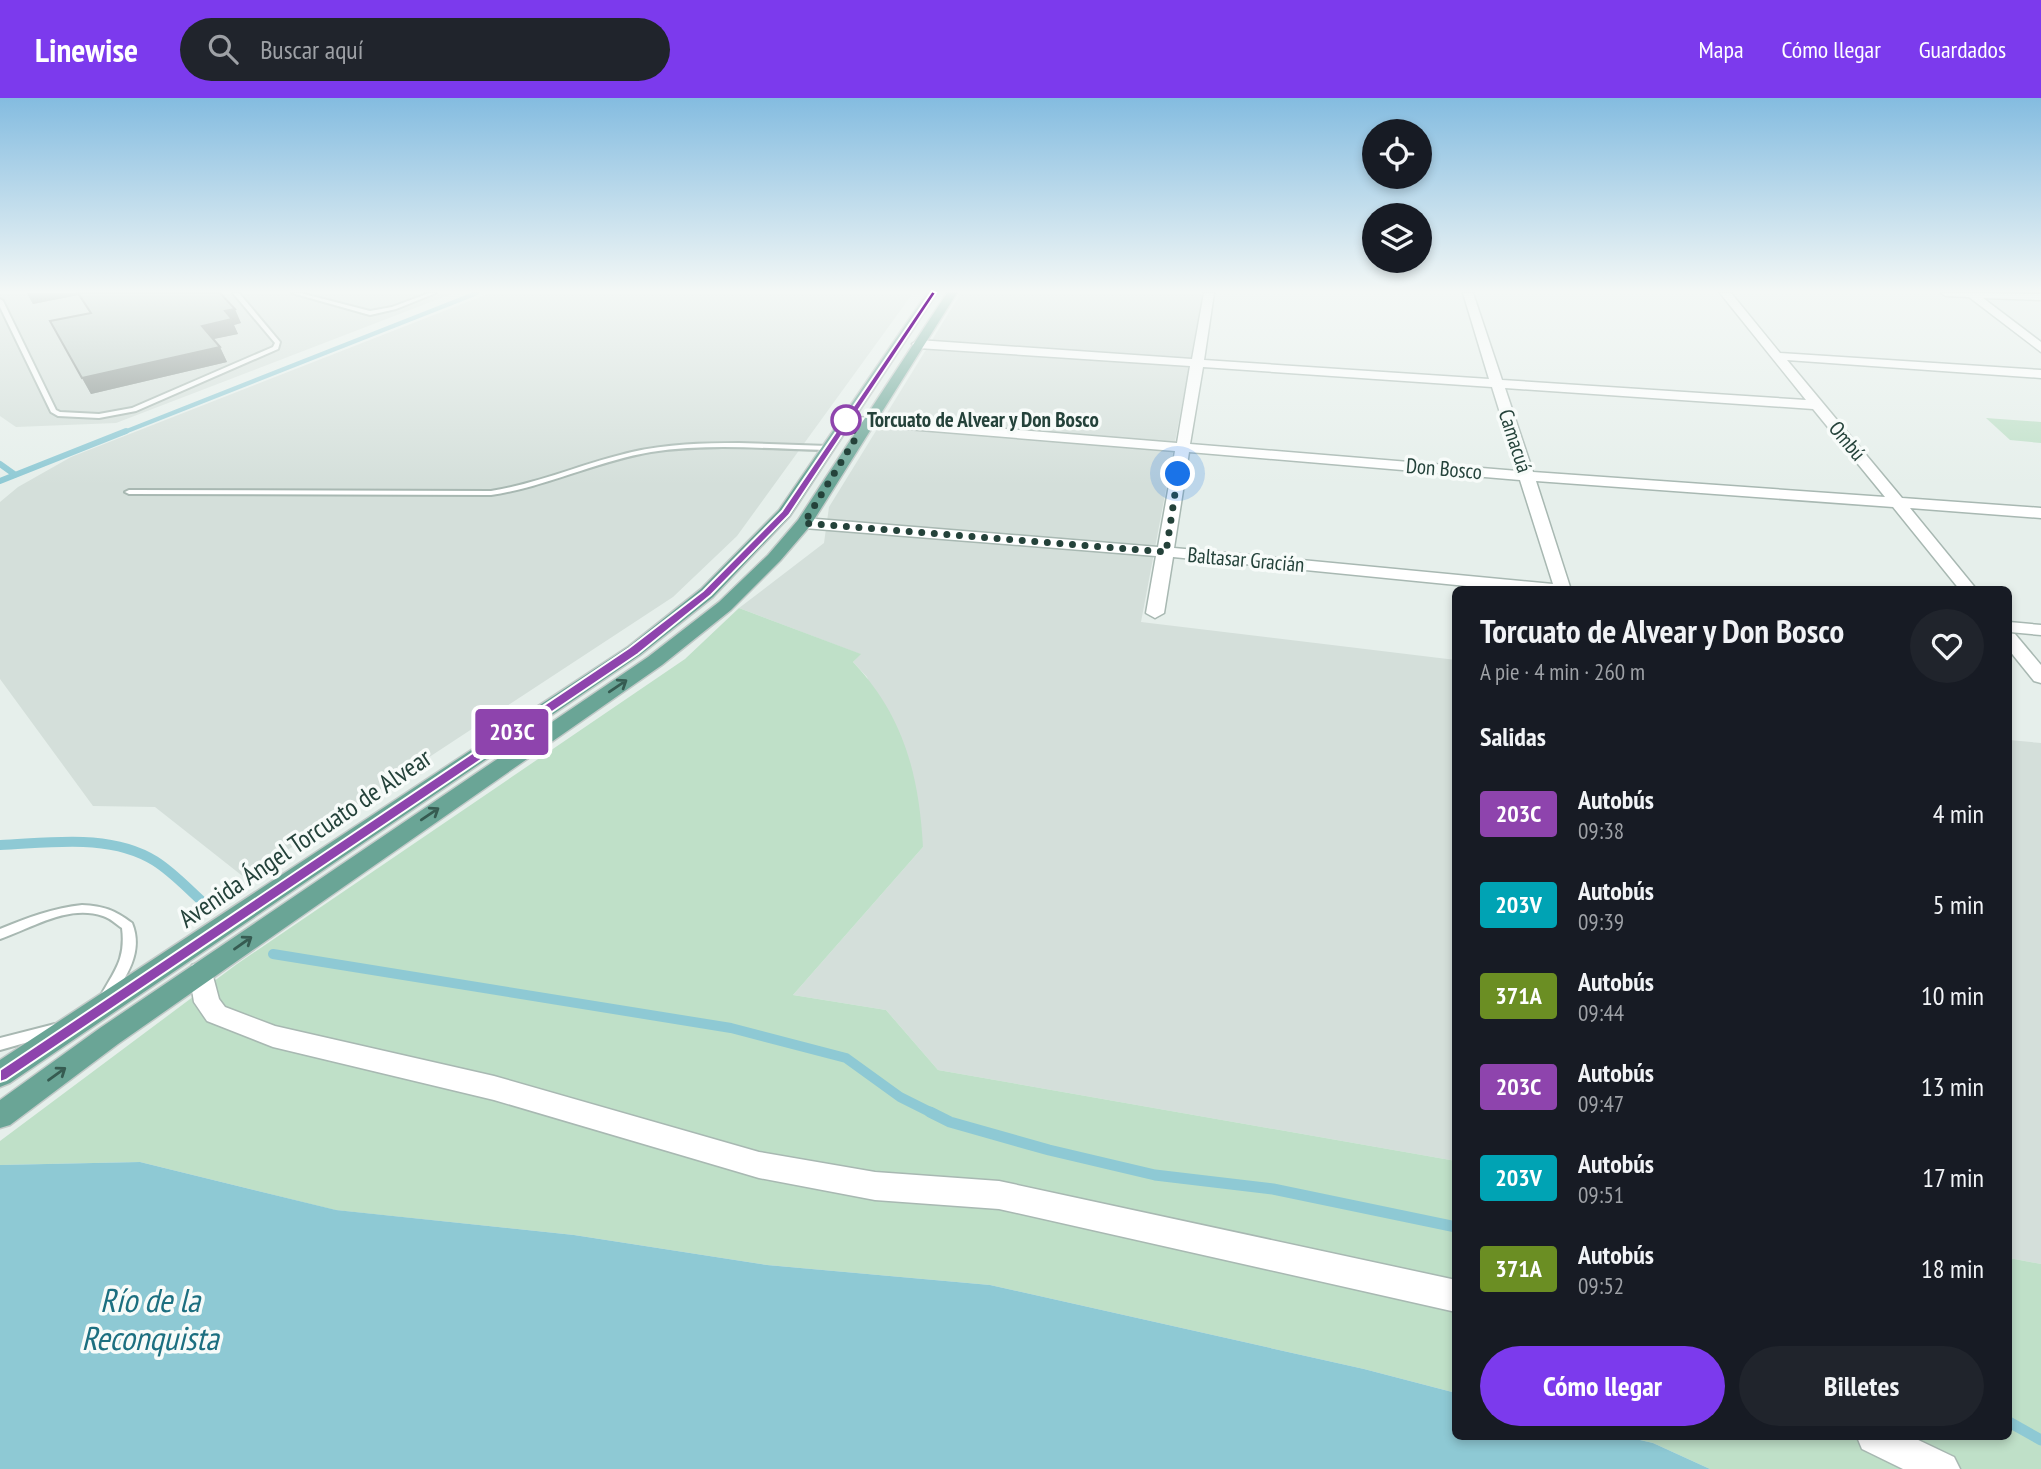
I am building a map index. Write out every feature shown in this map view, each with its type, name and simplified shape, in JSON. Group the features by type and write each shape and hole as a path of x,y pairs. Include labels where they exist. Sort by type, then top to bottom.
{"main road":[{"name":"Avenida Ángel Torcuato de Alvear","path":"1,1115 201,972 655,661 725,606 774,558 804,523 857,421 895,357"},
{"name":"Avenida Ángel Torcuato de Alvear","path":"0,1075 100,1005 654,636 707,593 766,535 785,513 828,448 857,421 908,357"}],"street":[{"path":"1089,357 1818,405"},
{"path":"1155,613 1197,357"},
{"name":"Camacuá","path":"1488,357 1562,586"},
{"name":"Ombú","path":"1778,357 1966,586"},
{"path":"1791,357 2041,374"},
{"name":"Don Bosco","path":"857,421 1526,476 2041,513"},
{"name":"Baltasar Gracián","path":"804,523 1166,552 1521,586"},
{"path":"2012,627 2041,631"},
{"path":"2012,642 2041,677"},
{"path":"201,972 206,1002 216,1014 273,1036 494,1088 759,1165 875,1186 999,1195 1452,1295"},
{"path":"1880,1440 1942,1469"}],"lane":[{"path":"27,357 53,411 58,414 99,416 134,410 255,357"},
{"path":"129,492 491,493 533,487 649,450 696,447 828,448"},
{"path":"0,934 39,918 77,910 108,913 128,926 132,947 125,969 100,1005"},
{"path":"0,1044 74,1023"}],"shaded area":[{"path":"0,357 288,357 116,423 16,427 0,416"},
{"path":"327,357 867,357 737,536 673,597 245,878 155,807 93,806 0,679 0,502 18,487 71,457"},
{"path":"922,357 1191,357 1141,622 1452,660 1452,1160 938,1070 886,1010 793,995 923,847 867,677 853,662 860,654 739,608 824,543 829,507"},
{"path":"2012,740 2041,743 2041,1264 2012,1259"}],"green space":[{"path":"1986,418 2041,422 2041,443 2010,440"},
{"path":"739,608 861,654 853,662 885,704 906,748 918,795 923,847 793,995 886,1010 938,1070 1452,1160 1452,1392 1364,1369 990,1285 767,1265 574,1235 335,1210 140,1162 0,1165 0,1141 237,964 685,659"},
{"path":"2012,1259 2041,1264 2041,1469 1710,1469 1653,1443 1640,1440 2012,1440"}],"water":[{"name":"Río de la Reconquista","path":"140,1162 336,1210 574,1235 767,1265 990,1285 1364,1369 1452,1392 1452,1440 1640,1440 1653,1443 1710,1469 0,1469 0,1165"}],"building":[{"path":"70,357 176,357 82,378"}],"waterway":[{"path":"122,433 315,357"},
{"path":"0,481 126,431"},
{"path":"0,464 14,474"},
{"path":"0,845 79,842 119,846 155,861 205,904"},
{"path":"273,954 731,1028 846,1058 900,1097 950,1122 1049,1150 1155,1175 1273,1189 1452,1226"},
{"path":"2012,1424 2041,1440"}],"bus line":[{"name":"203C","path":"0,1075 634,651 678,617 729,573 785,513 889,357"}],"place":[{"name":"Torcuato de Alvear y Don Bosco","path":"846,420"}],"route":[{"path":"846,420 857,436 804,523 1166,552 1178,474"}]}
